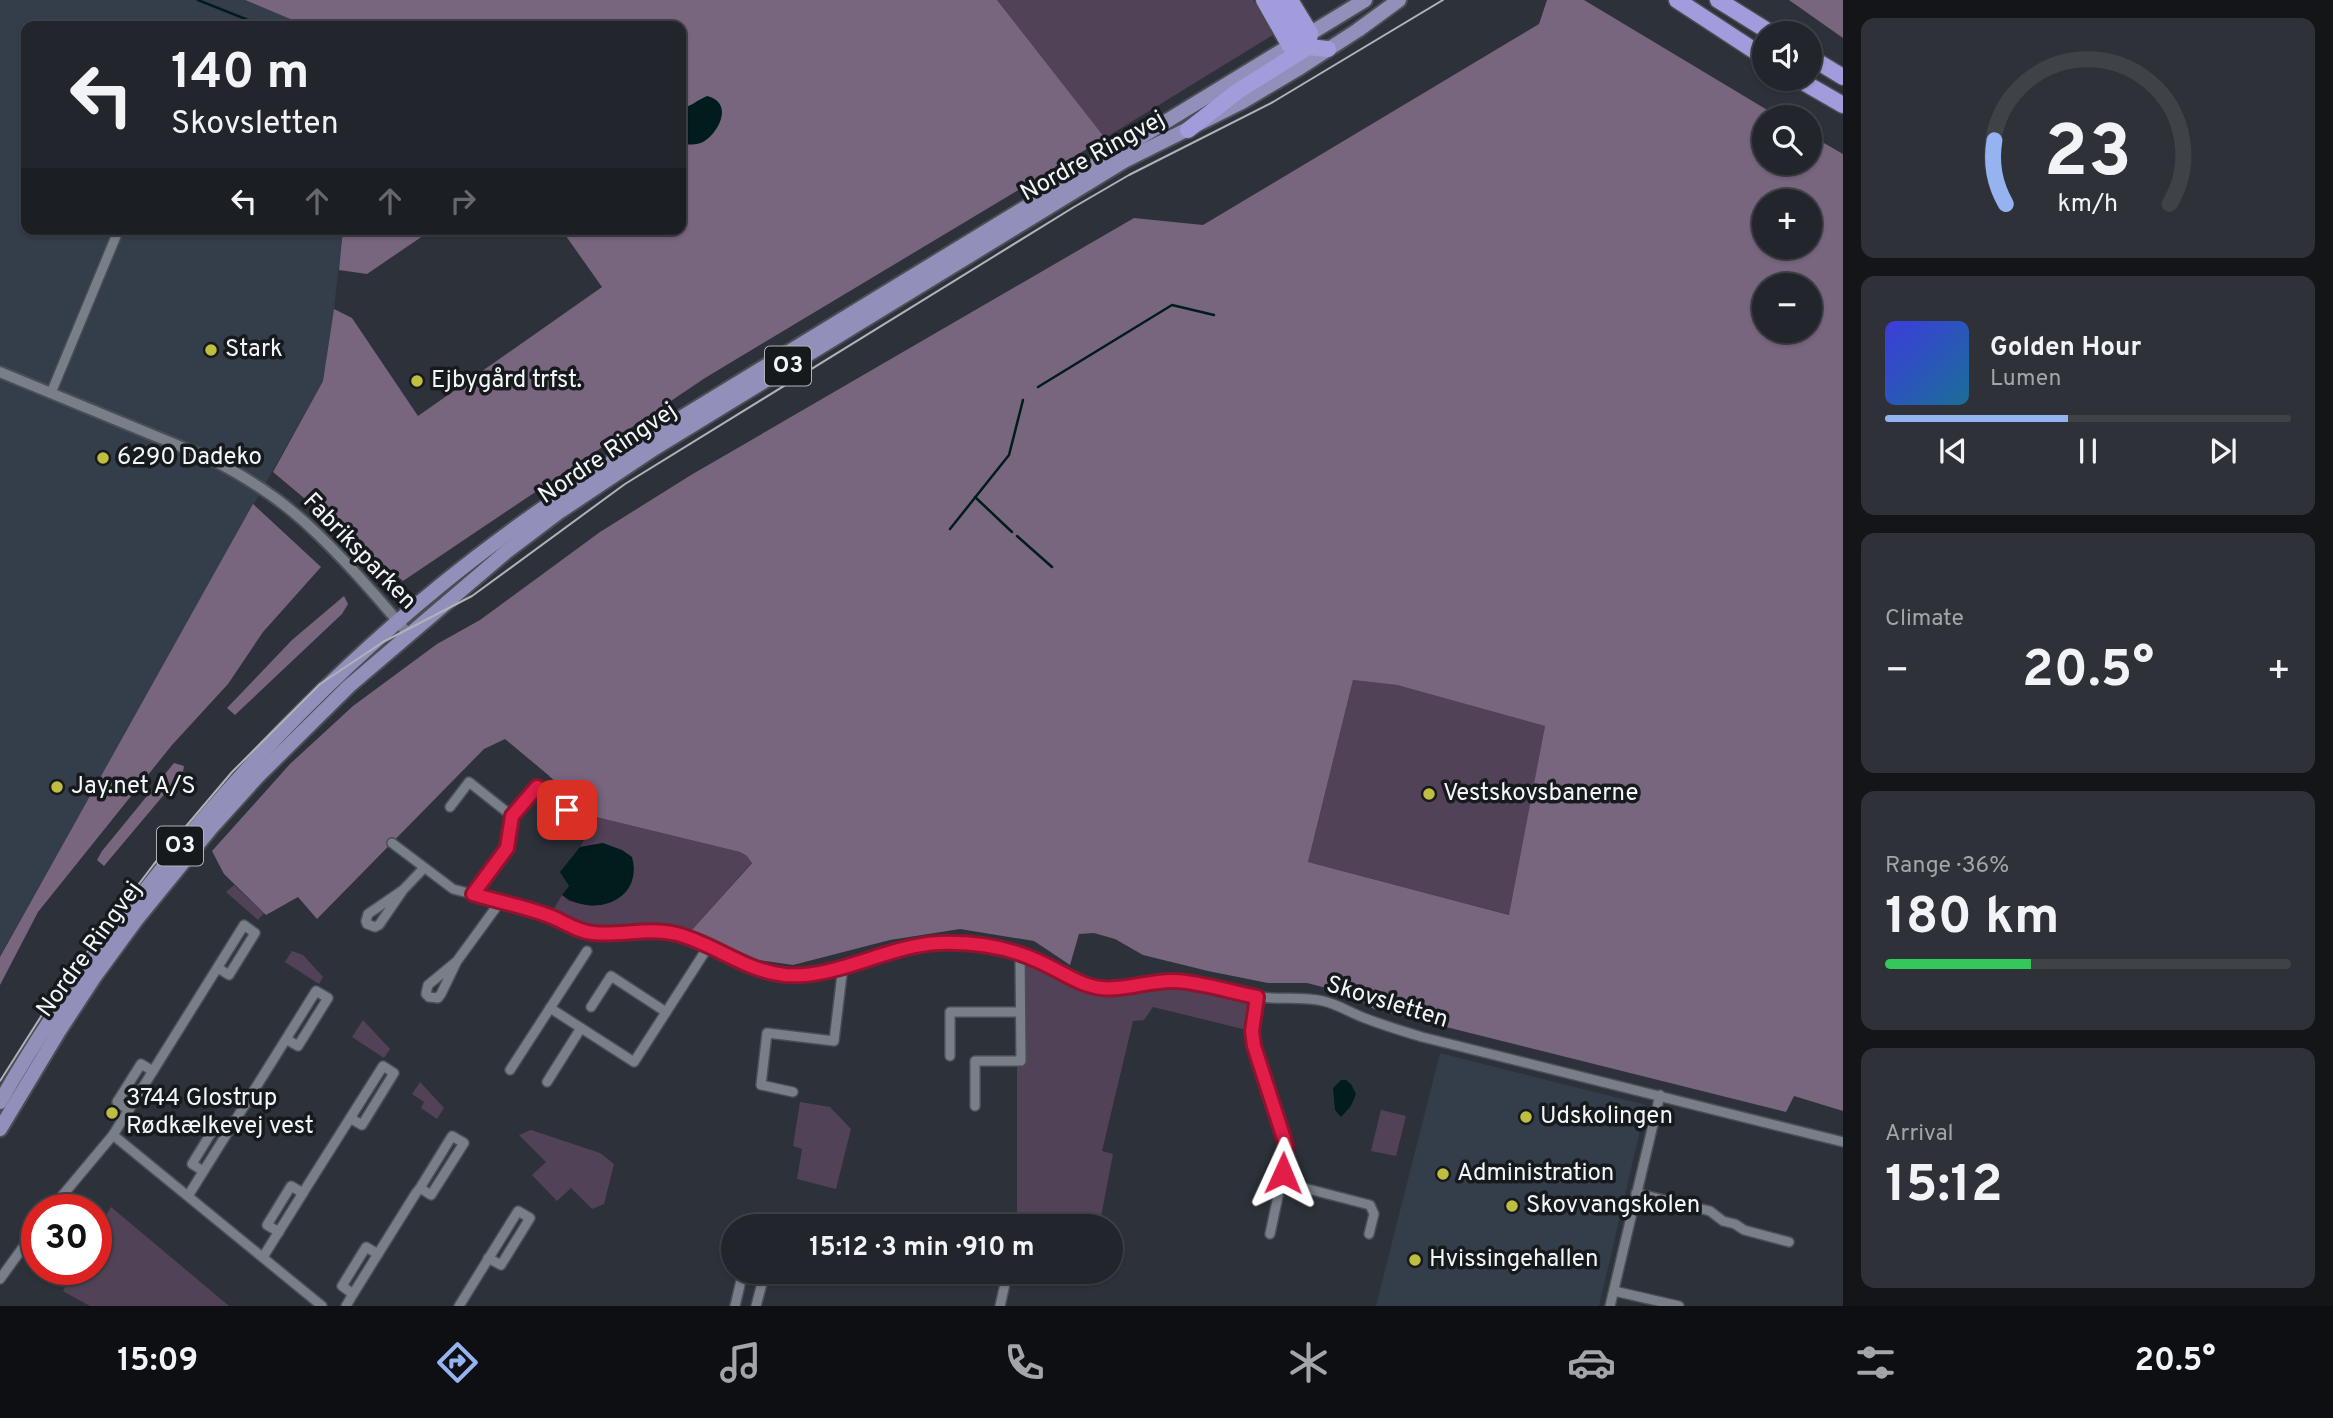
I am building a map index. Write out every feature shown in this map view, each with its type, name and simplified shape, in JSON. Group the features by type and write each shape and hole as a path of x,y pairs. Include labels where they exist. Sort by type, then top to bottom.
{"highway":[{"path":"1264,0 1302,42 1328,49"},
{"path":"1276,0 1302,42"},
{"path":"1290,0 1302,42"},
{"path":"1677,0 1752,49"},
{"path":"1718,0 1752,21"},
{"path":"1188,130 1302,42"},
{"path":"1822,64 1843,77"},
{"path":"1819,91 1843,105"}],"main road":[{"name":"Nordre Ringvej","path":"0,1102 74,984 235,779 301,712 398,621 442,584 551,501 648,438 1302,42 1365,0"},
{"name":"Nordre Ringvej","path":"0,1129 95,976 136,920 211,828 258,775 349,686 506,552 608,477 1124,161 1242,102 1328,49 1399,0"}],"street":[{"path":"51,393 117,235"},
{"name":"Fabriksparken","path":"0,372 211,459 251,482 294,512 316,533 409,635"},
{"path":"450,807 469,782 512,816"},
{"path":"473,894 507,848 512,816 537,787 581,822 575,829"},
{"name":"Skovsletten","path":"392,843 453,889 547,914 570,928 595,933 661,931 690,939 745,965 785,975 818,973 902,949 937,943 984,946 1020,953 1078,982 1102,988 1116,989 1172,981 1257,997 1324,1002 1403,1031 1843,1142"},
{"path":"403,890 424,868"},
{"path":"457,961 500,902"},
{"path":"64,1194 113,1135 244,925 255,933 229,975 218,968"},
{"path":"550,1008 634,1062 708,947"},
{"path":"510,1070 587,951"},
{"path":"975,1106 975,1061 1021,1061 1020,953"},
{"path":"793,1092 761,1085 767,1033 834,1041 843,966"},
{"path":"591,1007 611,976 666,1012"},
{"path":"188,1196 204,1171 227,1133 286,1038 316,990 328,998 298,1046 286,1038"},
{"path":"1257,997 1252,1031 1254,1046 1286,1145 1285,1163 1270,1234"},
{"path":"950,1056 950,1012 1020,1012"},
{"path":"547,1082 581,1028"},
{"path":"263,1257 350,1118 383,1066 394,1073 362,1125 350,1118"},
{"path":"1610,1306 1660,1095"},
{"path":"113,1135 322,1306"},
{"path":"346,1306 452,1136 464,1143 431,1195 420,1188"},
{"path":"1281,1182 1370,1205 1374,1214 1369,1234"},
{"path":"1636,1193 1710,1211 1723,1221 1744,1230 1789,1242"},
{"path":"458,1306 488,1258 518,1211 530,1218 501,1265 488,1258"},
{"path":"0,1279 21,1250"},
{"path":"735,1306 740,1284"},
{"path":"756,1306 762,1284"},
{"path":"1000,1306 1004,1284"},
{"path":"1614,1290 1679,1306"}],"shaded area":[{"path":"0,0 245,0 295,21 21,21 21,235 342,235 323,381 0,956"},
{"path":"245,0 997,0 1105,138 705,378 403,581 273,472 323,381 334,309 352,318 418,416 602,287 565,235 686,235 686,21 295,21"},
{"path":"997,0 1253,0 1273,35 1105,138"},
{"path":"1547,0 1584,0 1759,105 1752,105 1752,175 1822,175 1822,142 1843,154 1843,1111 1794,1096 1786,1112 1374,1009 1346,993 1307,983 1268,983 1143,955 1115,939 1094,933 1079,934 1070,965 1034,941 960,929 890,940 793,965 758,960 691,931 752,863 747,856 740,852 592,816 505,739 484,749 317,919 298,897 266,915 224,874 212,851 290,764 353,706 437,644 480,620 600,532 691,475 1134,218 1203,225 1539,24","holes":["1353,680 1397,685 1545,726 1509,915 1308,862"]},
{"path":"1789,0 1843,0 1843,38"},
{"path":"707,96 720,105 722,112 718,126 709,138 698,144 686,144 687,107"},
{"path":"342,235 424,235 367,274 339,270"},
{"path":"253,504 321,567 263,632 228,684 172,745 38,912 0,985 0,957"},
{"path":"344,596 348,604 342,614 235,715 227,708 292,640"},
{"name":"Vestskovsbanerne","path":"1353,680 1397,685 1545,726 1510,915 1308,862"},
{"path":"174,763 184,766 183,772 104,866 97,860 102,851"},
{"path":"592,816 740,852 752,862 691,931 662,926 593,926 567,920 552,912 562,895 569,901 593,906 603,843 580,847 588,834"},
{"path":"603,843 632,857 634,872 631,884 624,894 601,905 575,902 562,895 569,886 560,872 580,847"},
{"path":"234,885 264,913 258,920 226,892"},
{"path":"292,951 303,955 323,977 319,984 285,962"},
{"path":"1024,961 1049,970 1083,989 1113,994 1153,987 1181,986 1251,1001 1247,1030 1153,1007 1144,1020 1133,1021 1102,1151 1113,1154 1101,1214 1017,1214 1017,1066 1024,1064"},
{"path":"363,1020 390,1049 384,1058 352,1037"},
{"name":"Skovvangskolen","path":"1440,1053 1646,1105 1599,1306 1376,1306"},
{"path":"1341,1080 1351,1084 1356,1094 1351,1106 1341,1117 1335,1110 1333,1088"},
{"path":"420,1082 444,1108 437,1119 421,1108 424,1102 412,1094"},
{"path":"800,1102 830,1107 851,1129 836,1189 797,1179 802,1149 793,1146"},
{"path":"1381,1110 1406,1116 1396,1156 1371,1151"},
{"path":"531,1130 600,1153 614,1164 604,1204 592,1209 570,1187 557,1201 532,1175 546,1162 519,1135"},
{"path":"112,1208 229,1306 90,1306 63,1291 66,1285 112,1285"}],"waterway":[{"path":"198,0 250,21"},
{"path":"1038,387 1172,305 1214,315"},
{"path":"950,529 1009,455 1023,400"},
{"path":"975,497 1012,532"},
{"path":"1017,536 1052,567"}],"tram line":[{"path":"0,1081 54,996 154,864 232,772 320,684 383,642 472,596 625,484 1074,207 1129,175 1273,102 1443,0"}],"place":[{"name":"Stark","path":"211,350"},
{"name":"Ejbygård trfst.","path":"417,381"},
{"name":"6290 Dadeko","path":"103,458"},
{"name":"Jay.net A/S","path":"57,787"},
{"name":"Vestskovsbanerne","path":"1429,794"},
{"name":"3744 Glostrup Rødkælkevej vest","path":"112,1113"},
{"name":"Udskolingen","path":"1526,1117"},
{"name":"Administration","path":"1443,1174"},
{"name":"Skovvangskolen","path":"1512,1206"},
{"name":"Hvissingehallen","path":"1415,1260"}],"route":[{"path":"567,810 537,787 512,816 507,848 473,894 547,914 560,923 581,931 609,933 645,930 677,934 745,965 785,975 818,973 916,946 957,943 1002,948 1020,953 1090,986 1116,989 1172,981 1257,997 1252,1031 1254,1046 1286,1145 1283,1173"}]}
